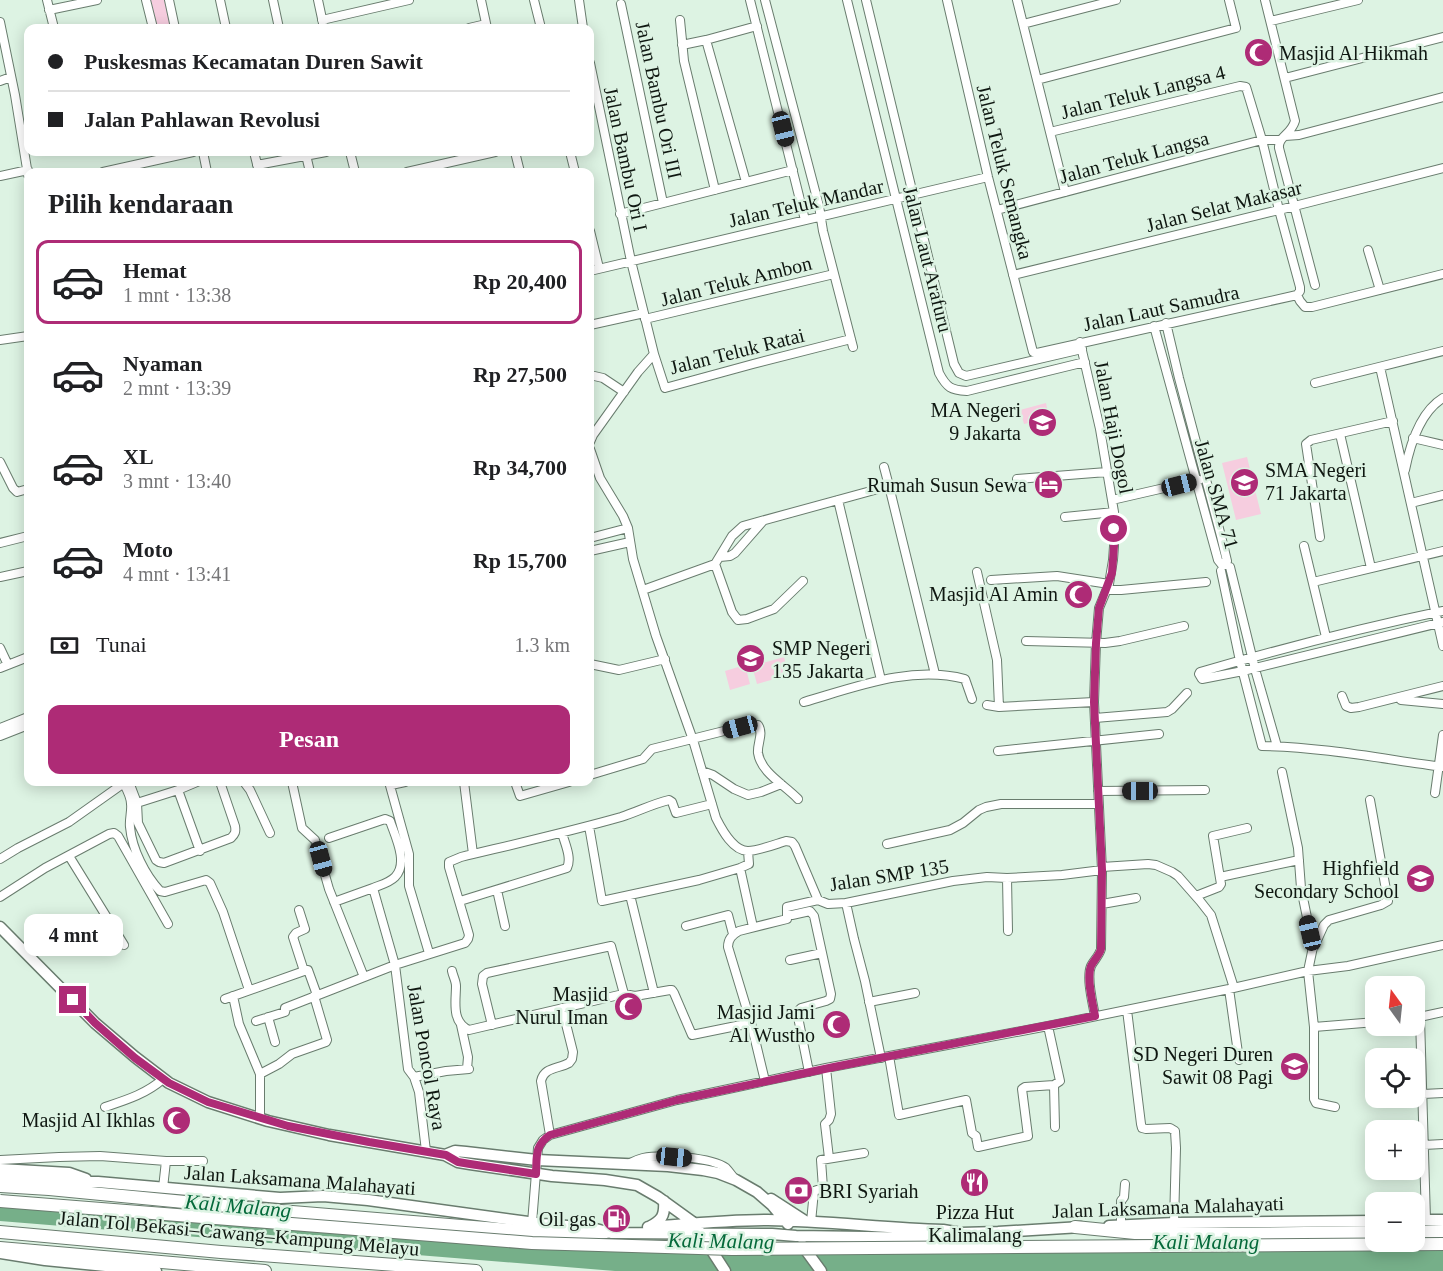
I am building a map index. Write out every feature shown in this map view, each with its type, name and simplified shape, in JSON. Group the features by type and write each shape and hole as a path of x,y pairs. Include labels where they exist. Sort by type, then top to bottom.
{"highway":[{"path":"0,1186 522,1231 590,1234 606,1232"},
{"name":"Jalan Tol Bekasi–Cawang–Kampung Melayu","path":"0,1201 532,1243 732,1250 1443,1244"},
{"path":"1075,1227 1135,1233 1365,1232"},
{"path":"1425,1232 1443,1231"},
{"name":"Jalan Tol Bekasi–Cawang–Kampung Melayu","path":"0,1232 222,1252 476,1271"},
{"path":"0,1248 265,1271"}],"main road":[{"path":"1,930 95,1023 135,1058 163,1079 208,1102 329,1135 446,1155 458,1162 536,1174 637,1185 694,1223 725,1271"},
{"path":"446,1155 455,1151 537,1160 703,1170 736,1180 808,1222"},
{"name":"Jalan Laksamana Malahayati","path":"0,1169 69,1173 98,1182"},
{"name":"Jalan Laksamana Malahayati","path":"0,1179 98,1182 280,1198 323,1196 532,1223 592,1228 606,1232 772,1234 798,1239 936,1238 961,1233 1174,1222 1365,1221"},
{"path":"757,1192 786,1221 820,1271"},
{"path":"648,1227 657,1223 662,1217 664,1201"},
{"path":"1425,1220 1443,1220"},
{"name":"Jalan Laksamana Malahayati","path":"606,1232 723,1221 786,1221 961,1233"},
{"path":"0,1253 156,1271"}],"street":[{"path":"47,0 53,24"},
{"path":"49,10 97,0"},
{"path":"146,0 152,24"},
{"path":"169,0 174,24"},
{"path":"220,0 225,24"},
{"path":"273,0 278,24"},
{"path":"318,0 323,24 409,0"},
{"path":"481,0 486,24"},
{"path":"534,0 540,24"},
{"path":"579,0 582,24"},
{"path":"750,0 805,220"},
{"path":"765,0 834,274"},
{"name":"Jalan Laut Arafuru","path":"848,0 939,373 948,387 967,391 1084,362"},
{"name":"Jalan Laut Arafuru","path":"866,0 954,364 959,374 966,376 1081,346"},
{"name":"Jalan Teluk Semangka","path":"947,0 988,177 1033,352"},
{"path":"1017,0 1065,192"},
{"path":"1023,24 1116,0"},
{"path":"1037,80 1236,28 1229,0"},
{"path":"1266,0 1295,121 1293,129 1278,144 1315,285"},
{"path":"1271,21 1358,0"},
{"name":"Jalan Bambu Ori III","path":"621,4 663,203"},
{"path":"680,20 684,61 715,190"},
{"path":"0,22 24,137"},
{"path":"682,45 757,26"},
{"path":"1285,78 1443,37"},
{"path":"706,40 746,182"},
{"path":"0,81 11,76"},
{"name":"Jalan Bambu Ori I","path":"594,83 620,214 654,354"},
{"name":"Jalan Teluk Langsa 4","path":"1050,132 1244,86 1248,91 1262,140"},
{"name":"Jalan Teluk Langsa","path":"997,210 1262,140 1299,135 1443,97"},
{"path":"1262,140 1300,287 1297,295 1305,307 1443,274"},
{"path":"121,168 175,156"},
{"path":"261,168 303,156"},
{"path":"425,168 477,156"},
{"name":"Jalan Selat Makasar","path":"1013,275 1294,207 1443,168"},
{"path":"620,214 793,170"},
{"path":"0,176 24,173"},
{"name":"Jalan Teluk Mandar","path":"594,270 988,177"},
{"path":"594,247 599,268"},
{"path":"1368,250 1380,290"},
{"name":"Jalan Teluk Ambon","path":"594,324 645,316 834,274"},
{"name":"Jalan Teluk Ratai","path":"654,354 665,388 753,364 852,343 834,274"},
{"name":"Jalan Laut Samudra","path":"1033,352 1081,346 1166,323 1297,295"},
{"name":"Jalan SMA 71","path":"1154,326 1218,560 1222,565 1226,565 1226,556 1166,323"},
{"path":"0,340 24,337"},
{"name":"Jalan Haji Dogol","path":"1081,346 1100,429 1112,500 1114,546 1112,573 1099,608 1096,643 1094,702 1102,904 1101,949 1099,956 1092,964 1089,976 1095,1016"},
{"path":"1315,383 1443,351"},
{"path":"594,434 638,372 654,354"},
{"path":"1380,367 1423,556 1439,612 1443,646"},
{"path":"594,376 603,378 624,392"},
{"path":"1168,381 1179,378"},
{"path":"1405,475 1413,438 1425,417 1443,398"},
{"path":"1320,537 1306,444 1311,440 1392,421"},
{"path":"1340,434 1371,568"},
{"path":"1413,438 1443,445"},
{"path":"589,826 602,901 699,880 749,864 748,851 737,848 722,830 716,818 693,740 656,636 623,516 600,478 594,461"},
{"path":"0,462 13,488 17,492 24,490"},
{"path":"884,467 935,674"},
{"path":"1017,480 1107,472"},
{"path":"1112,500 1205,478"},
{"path":"803,581 774,609 738,620 732,612 717,561 724,547 743,526 889,486"},
{"path":"1411,503 1443,495"},
{"path":"838,500 881,680"},
{"path":"1065,517 1113,512"},
{"path":"643,590 735,554 763,521"},
{"path":"594,537 627,528"},
{"path":"0,543 24,537"},
{"path":"594,550 630,542"},
{"path":"1304,546 1326,637"},
{"path":"1313,582 1443,550"},
{"name":"Jalan SMA 71","path":"1226,569 1252,657 1277,747 1262,746 1240,661 1226,569"},
{"path":"0,577 24,572"},
{"path":"977,572 997,660 999,707"},
{"path":"992,580 1057,576 1121,590 1206,582"},
{"path":"1439,612 1326,637 1199,674 1202,679 1254,669 1440,622"},
{"path":"1026,641 1096,643 1120,641 1184,626"},
{"path":"0,648 4,666 24,658"},
{"path":"594,665 619,670 665,659"},
{"path":"804,702 881,680 935,674 965,679 972,699"},
{"path":"1342,696 1344,703 1351,708 1443,686"},
{"path":"1095,718 1167,712 1187,693"},
{"path":"1395,699 1443,704"},
{"path":"987,705 999,707 1094,702"},
{"path":"0,728 24,719"},
{"path":"594,774 644,759 652,749 740,727 758,725 761,734 758,756 765,768 798,799"},
{"path":"0,736 24,727"},
{"path":"998,751 1159,734"},
{"path":"1435,793 1441,767 1443,735"},
{"path":"1277,747 1356,753 1441,767"},
{"path":"702,771 748,795 781,784"},
{"path":"1282,772 1298,848 1301,888 1313,947"},
{"path":"0,859 69,822 119,786"},
{"path":"126,786 131,801 130,826 133,840 137,855 150,879 160,891 165,892 200,881 206,880 210,883 223,912 249,990"},
{"path":"127,786 137,803 138,823 156,860 164,863 200,851 234,835 235,826 221,786"},
{"path":"137,803 188,786"},
{"path":"246,786 270,833"},
{"path":"293,786 302,828 315,840 329,889 364,977"},
{"name":"Jalan Poncol Raya","path":"391,786 409,854 409,885 429,953 395,965 408,1069 414,1077 419,1092 426,1151"},
{"path":"464,786 473,854"},
{"path":"516,786 520,796 554,786"},
{"path":"178,790 200,851"},
{"path":"1098,791 1205,790"},
{"path":"429,953 458,946 468,939 469,935 449,862 589,826 634,813 654,803 669,800 676,813 712,804"},
{"path":"1335,1107 1319,1104 1314,1100 1314,1027 1308,971 1313,947 1329,920 1388,901 1371,800"},
{"path":"887,844 950,830 979,810 1001,804 1099,804"},
{"path":"329,838 384,819 390,821 399,848 400,869 396,876 388,882 334,902"},
{"path":"1196,896 1219,887 1221,884 1213,836 1247,828"},
{"path":"460,901 567,868 569,859 562,832"},
{"path":"0,897 26,879 114,833 118,836 168,924"},
{"name":"Jalan SMP 135","path":"748,851 792,842 818,900 828,904 846,903 953,881 987,877 1062,875 1148,864 1156,865 1172,872 1211,915 1231,988 1239,1060"},
{"path":"69,856 124,945"},
{"path":"1220,877 1299,860"},
{"path":"740,868 753,927"},
{"path":"1007,878 1008,931"},
{"path":"256,1021 285,1012 285,1008 395,965 373,888"},
{"path":"497,890 505,926"},
{"path":"630,895 654,993"},
{"path":"1102,904 1136,898"},
{"path":"765,1081 728,942 733,934 787,919 787,907 818,900"},
{"path":"846,903 899,1115 966,1100 972,1133 976,1136 978,1147 1028,1136 1022,1089 1054,1085 1060,1081 1048,1026"},
{"path":"299,910 305,929 293,937 304,971"},
{"path":"792,915 810,911 813,914 831,994 830,999 801,1008 797,1012 809,1072"},
{"path":"686,926 728,915 733,934"},
{"path":"532,1223 538,1148 550,1135 677,1100 826,1068 1048,1026 1443,945"},
{"path":"492,1025 482,984 486,973 611,946 624,994"},
{"path":"790,960 822,953"},
{"path":"260,1074 292,1054 327,1040 309,970 229,998 260,1074 260,1118"},
{"path":"414,1077 468,1069 465,1041 455,1007 456,984 452,971"},
{"path":"461,1025 469,1030 624,994 635,996 672,990 692,1035 751,1023"},
{"path":"869,1002 915,993"},
{"path":"550,1135 541,1078 548,1070 570,1063 573,1052 562,1008"},
{"path":"1126,1010 1142,1128 1170,1128 1175,1131 1174,1222"},
{"path":"1425,1016 1443,1012"},
{"path":"268,1017 275,1042"},
{"path":"1314,1027 1365,1023"},
{"path":"826,1068 831,1114 825,1124 829,1158"},
{"path":"105,1107 143,1093 163,1079"},
{"path":"1054,1085 1055,1127"},
{"path":"1425,1094 1443,1093"},
{"path":"1425,1144 1443,1144"},
{"path":"808,1222 814,1191 823,1188 821,1160 864,1153"},
{"path":"0,1161 100,1156 203,1161"},
{"path":"163,1188 166,1161"},
{"path":"1121,1226 1121,1201 1124,1197 1125,1184"}],"shaded area":[{"path":"147,0 168,0 173,24 153,24"},
{"path":"1046,403 1049,418 1024,424 1020,410"},
{"path":"1247,457 1261,514 1236,520 1222,463"},
{"path":"784,657 789,675 757,684 752,666"},
{"path":"745,665 750,684 730,690 725,671"},
{"path":"0,1203 532,1243 1365,1244 1365,1252 1425,1252 1425,1244 1443,1244 1443,1271 615,1271 0,1221"}],"place":[{"name":"Masjid Al Hikmah","path":"1258,53"},
{"name":"MA Negeri 9 Jakarta","path":"1042,422"},
{"name":"SMA Negeri 71 Jakarta","path":"1244,482"},
{"name":"Rumah Susun Sewa","path":"1048,485"},
{"name":"Masjid Al Amin","path":"1079,594"},
{"name":"SMP Negeri 135 Jakarta","path":"751,659"},
{"name":"Highfield Secondary School","path":"1420,879"},
{"name":"Masjid Nurul Iman","path":"629,1006"},
{"name":"Masjid Jami Al Wustho","path":"836,1024"},
{"name":"SD Negeri Duren Sawit 08 Pagi","path":"1294,1066"},
{"name":"Masjid Al Ikhlas","path":"176,1120"},
{"name":"Pizza Hut Kalimalang","path":"975,1182"},
{"name":"BRI Syariah","path":"798,1191"},
{"name":"Oil gas","path":"617,1219"}],"route":[{"path":"73,1000 135,1058 169,1083 208,1102 288,1126 329,1135 446,1155 458,1162 536,1174 538,1148 543,1140 550,1135 605,1119 677,1100 826,1068 1095,1016 1089,976 1092,964 1099,956 1101,949 1102,870 1094,702 1096,643 1099,608 1112,573 1114,529"}],"water label":[{"name":"Kali Malang","path":"238,1206"},
{"name":"Kali Malang","path":"721,1241"},
{"name":"Kali Malang","path":"1206,1242"}]}
